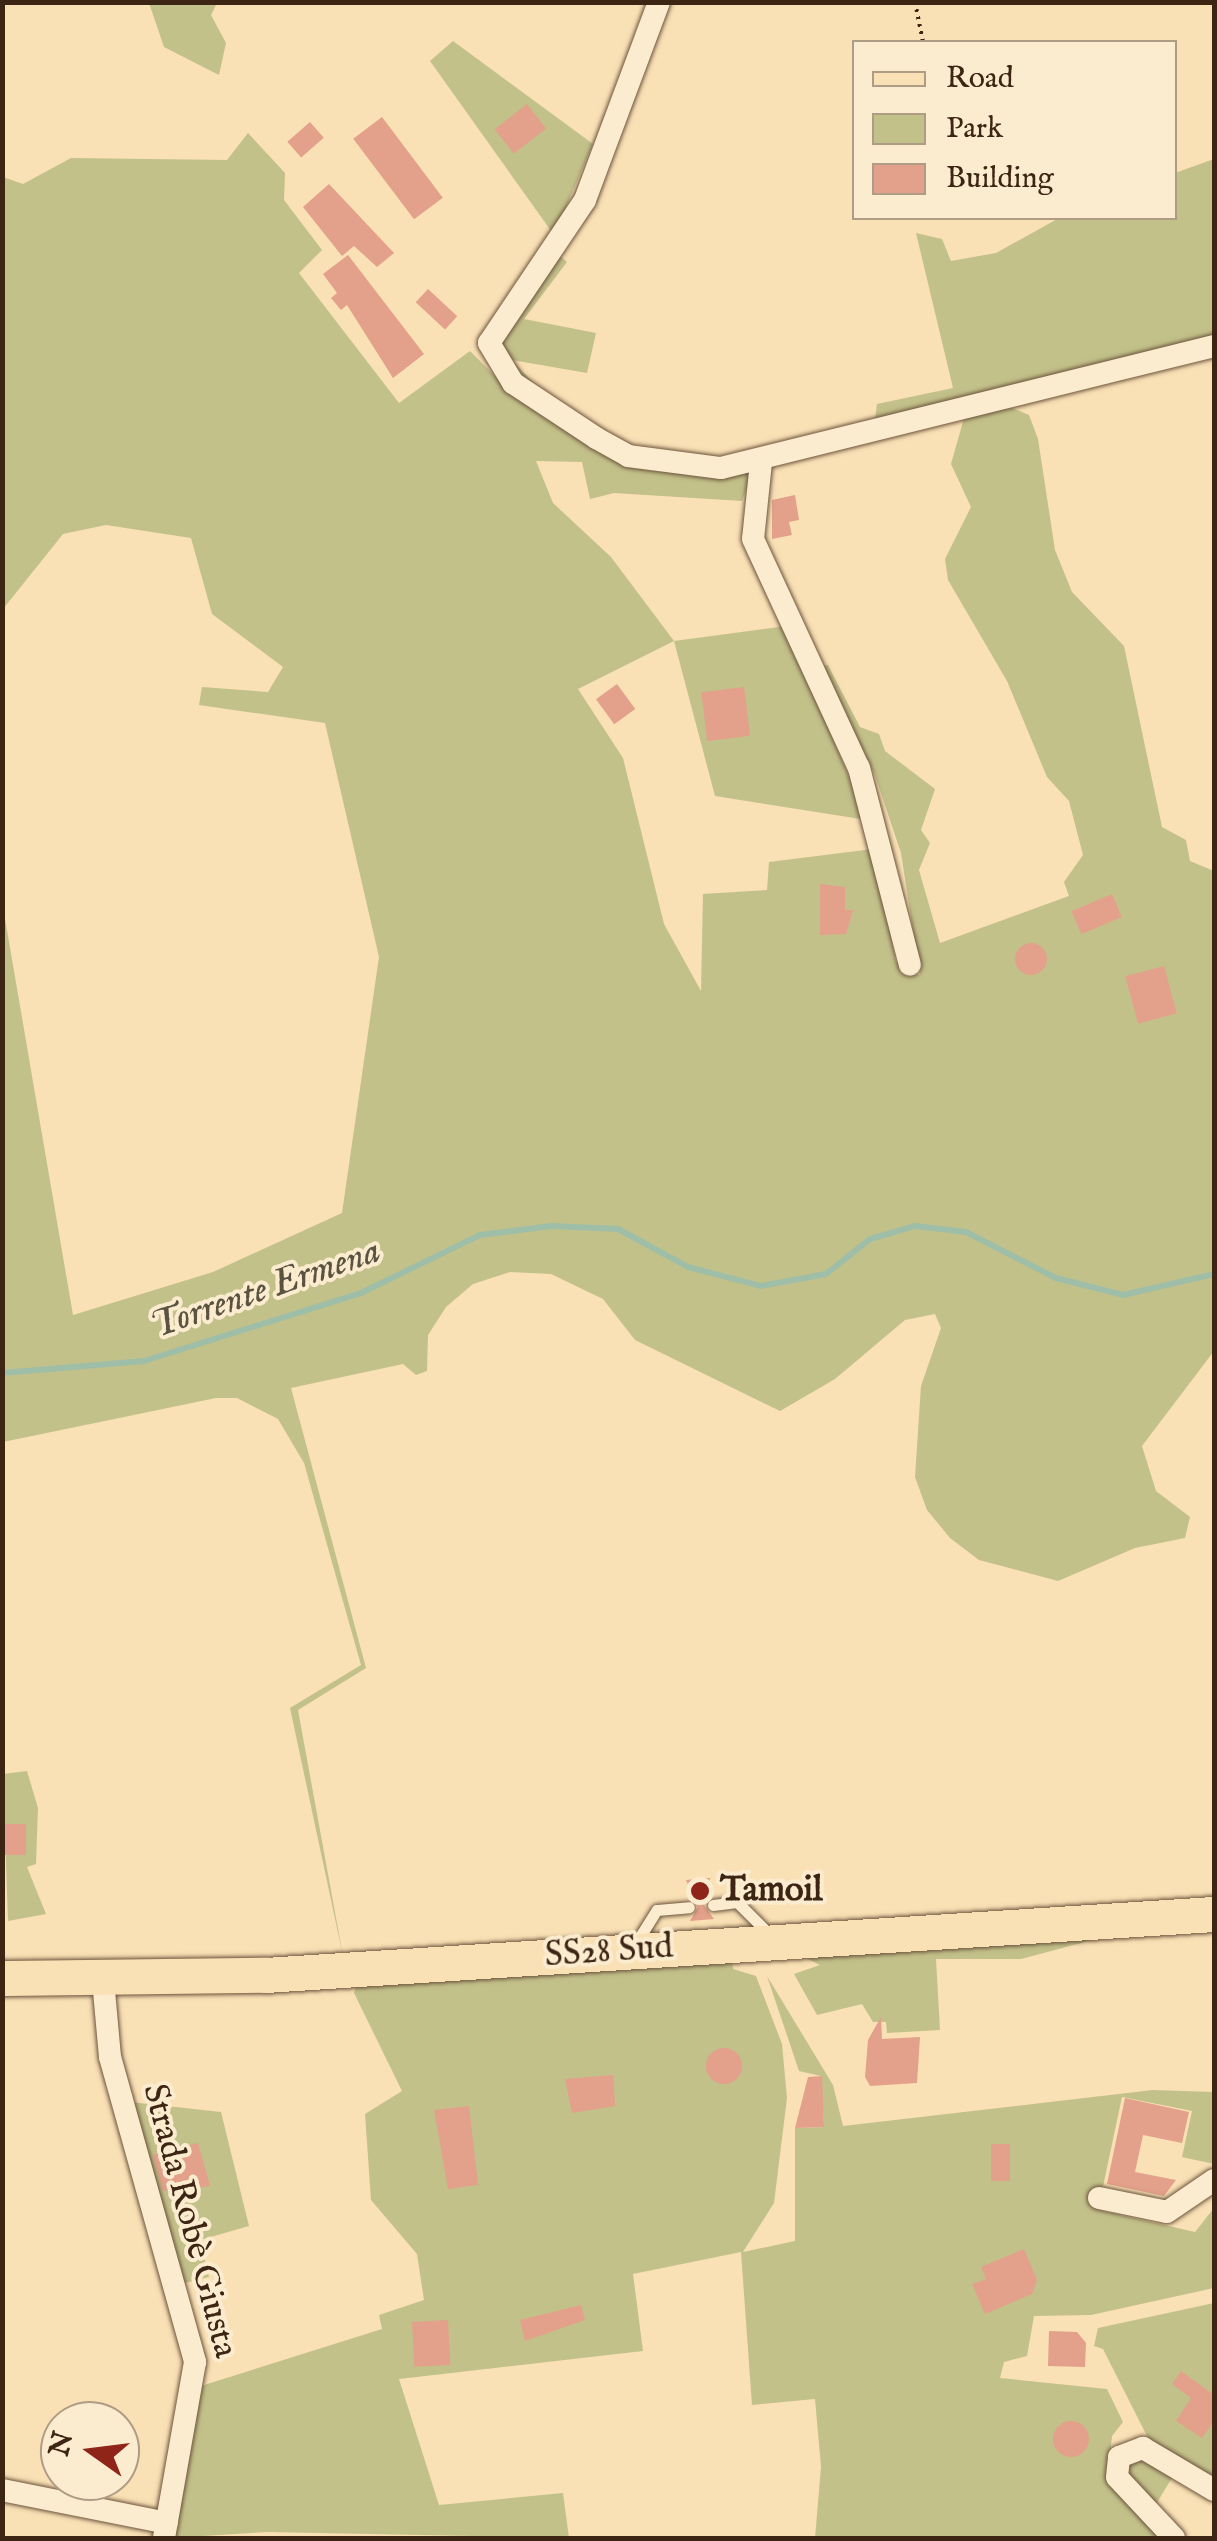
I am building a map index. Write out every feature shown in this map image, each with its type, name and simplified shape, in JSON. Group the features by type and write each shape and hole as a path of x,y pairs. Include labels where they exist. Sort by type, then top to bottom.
{"main road":[{"name":"SS28 Sud","path":"2,1978 103,1980 1214,1914"}],"street":[{"path":"660,2 585,200 497,323 490,354 513,383 628,456 722,468 761,462 854,430 945,416 1142,358 1214,346"},
{"path":"761,462 753,539 859,768 910,965"},
{"name":"Strada Robè Giusta","path":"103,1980 110,2057 195,2362 165,2531"},
{"path":"1099,2198 1165,2212 1214,2180"},
{"path":"1174,2538 1117,2477 1119,2457 1143,2448 1214,2490"},
{"path":"2,2490 165,2531"}],"lane":[{"path":"713,1905 737,1902 776,1942"},
{"path":"631,1951 657,1910 689,1907"}],"path":[{"path":"915,2 923,40"}],"green space":[{"path":"149,3 217,3 211,15 226,43 219,75 164,47"},
{"path":"453,41 593,144 554,235 430,61"},
{"path":"248,133 285,173 284,200 322,250 299,273 399,403 470,351 515,396 606,453 754,470 742,501 614,493 590,499 582,462 536,461 553,503 611,557 674,641 578,689 623,758 664,924 701,991 703,894 767,890 769,862 873,849 896,962 920,975 901,853 875,775 822,666 828,665 860,727 879,734 885,751 935,789 921,830 930,843 919,870 940,943 1069,896 1064,882 1083,855 1069,801 1047,777 1007,681 948,580 945,559 971,507 951,464 964,418 1005,405 1029,415 1038,439 1055,550 1072,592 1124,646 1162,827 1186,840 1190,861 1214,871 1214,1351 1142,1446 1156,1491 1190,1517 1185,1538 1135,1548 1058,1581 979,1560 950,1538 927,1510 915,1477 921,1386 941,1328 935,1314 905,1320 835,1379 780,1411 635,1340 603,1299 551,1274 510,1272 473,1284 446,1307 428,1335 427,1371 416,1375 403,1364 291,1388 366,1668 298,1710 343,1956 290,1708 361,1665 304,1463 278,1419 237,1398 216,1398 3,1442 2,901 73,1315 213,1272 342,1213 379,957 325,723 199,705 202,687 268,692 283,667 212,614 191,538 106,525 63,534 3,609 3,177 23,184 71,158 227,160"},
{"path":"1214,159 1214,339 875,419 877,404 953,388 916,233 942,239 951,261 996,253 1055,220 1177,220 1177,172"},
{"path":"560,256 567,262 524,319 596,333 587,373 512,360 541,391 504,360 501,338"},
{"path":"786,626 867,820 715,796 674,641"},
{"path":"27,1771 38,1808 36,1864 27,1867 46,1914 8,1921 3,1774"},
{"path":"1115,1934 1021,1959 936,1959 940,2030 887,2033 886,2022 873,2022 862,2004 817,2015 794,1974 820,1965 798,1954"},
{"path":"732,1958 733,1969 756,1976 782,2044 787,2098 774,2203 743,2252 795,2241 795,2128 824,2127 821,2076 799,2071 767,1976 833,2085 843,2126 1153,2090 1214,2092 1214,2164 1182,2157 1192,2111 1122,2097 1098,2210 1195,2232 1214,2208 1214,2288 1091,2315 1034,2316 1027,2356 1004,2362 1000,2378 1107,2389 1123,2422 1112,2436 1108,2476 1164,2538 815,2538 821,2467 815,2399 752,2405 741,2252 633,2274 643,2351 399,2379 439,2505 563,2493 569,2538 267,2532 170,2538 201,2386 382,2329 379,2315 424,2300 417,2254 371,2200 365,2114 402,2091 354,1993 357,1980"},
{"path":"130,2102 221,2112 249,2226 200,2240 209,2277 181,2284"},
{"path":"1214,2303 1214,2482 1151,2444 1103,2349 1094,2346 1098,2328"},
{"path":"1133,2455 1175,2473 1156,2504 1132,2482 1124,2464"}],"building":[{"path":"527,104 546,128 514,154 495,129"},
{"path":"382,117 443,198 414,219 353,139"},
{"path":"310,122 324,138 301,158 287,142"},
{"path":"329,184 394,253 377,267 354,246 342,256 303,207"},
{"path":"348,255 424,354 393,378 347,305 341,310 331,298 337,293 323,274"},
{"path":"428,289 457,316 445,329 416,302"},
{"path":"795,495 799,520 789,522 792,535 772,539 772,500"},
{"path":"617,684 635,709 614,724 596,699"},
{"path":"744,687 750,736 707,741 701,692"},
{"path":"820,884 845,887 845,910 853,910 846,934 820,935"},
{"path":"1112,894 1122,917 1081,934 1071,911"},
{"path":"1031,943 1043,947 1047,959 1043,971 1031,975 1019,971 1015,959 1019,947"},
{"path":"1164,966 1177,1013 1138,1024 1125,976"},
{"path":"2,1824 26,1824 26,1855 2,1855"},
{"path":"710,1878 704,1905 714,1919 690,1921 698,1907 686,1880"},
{"path":"881,2017 882,2039 920,2037 917,2083 870,2086 865,2077 868,2040"},
{"path":"724,2048 736,2054 742,2066 736,2078 724,2084 712,2078 706,2066 712,2054"},
{"path":"613,2075 615,2106 572,2113 565,2079"},
{"path":"822,2076 824,2127 795,2128 808,2077"},
{"path":"1125,2098 1189,2112 1182,2143 1143,2135 1135,2172 1176,2180 1164,2196 1107,2184"},
{"path":"469,2106 478,2185 448,2189 434,2110"},
{"path":"198,2143 210,2186 163,2191 153,2155"},
{"path":"991,2144 1010,2144 1010,2181 991,2181"},
{"path":"1024,2249 1037,2280 1032,2294 985,2314 972,2284 986,2279 981,2267"},
{"path":"581,2305 585,2320 525,2341 520,2320"},
{"path":"448,2320 450,2365 414,2367 412,2322"},
{"path":"1049,2331 1077,2332 1086,2343 1085,2367 1048,2366"},
{"path":"1181,2371 1214,2395 1214,2421 1202,2438 1176,2421 1191,2398 1172,2384"},
{"path":"1071,2421 1083,2427 1089,2439 1083,2451 1071,2457 1059,2451 1053,2439 1059,2427"}],"waterway":[{"name":"Torrente Ermena","path":"2,1373 144,1361 361,1293 480,1235 551,1226 618,1229 688,1267 761,1286 826,1274 870,1239 915,1226 966,1232 1056,1278 1123,1295 1214,1274"}],"place":[{"name":"Tamoil","path":"700,1891"}]}
